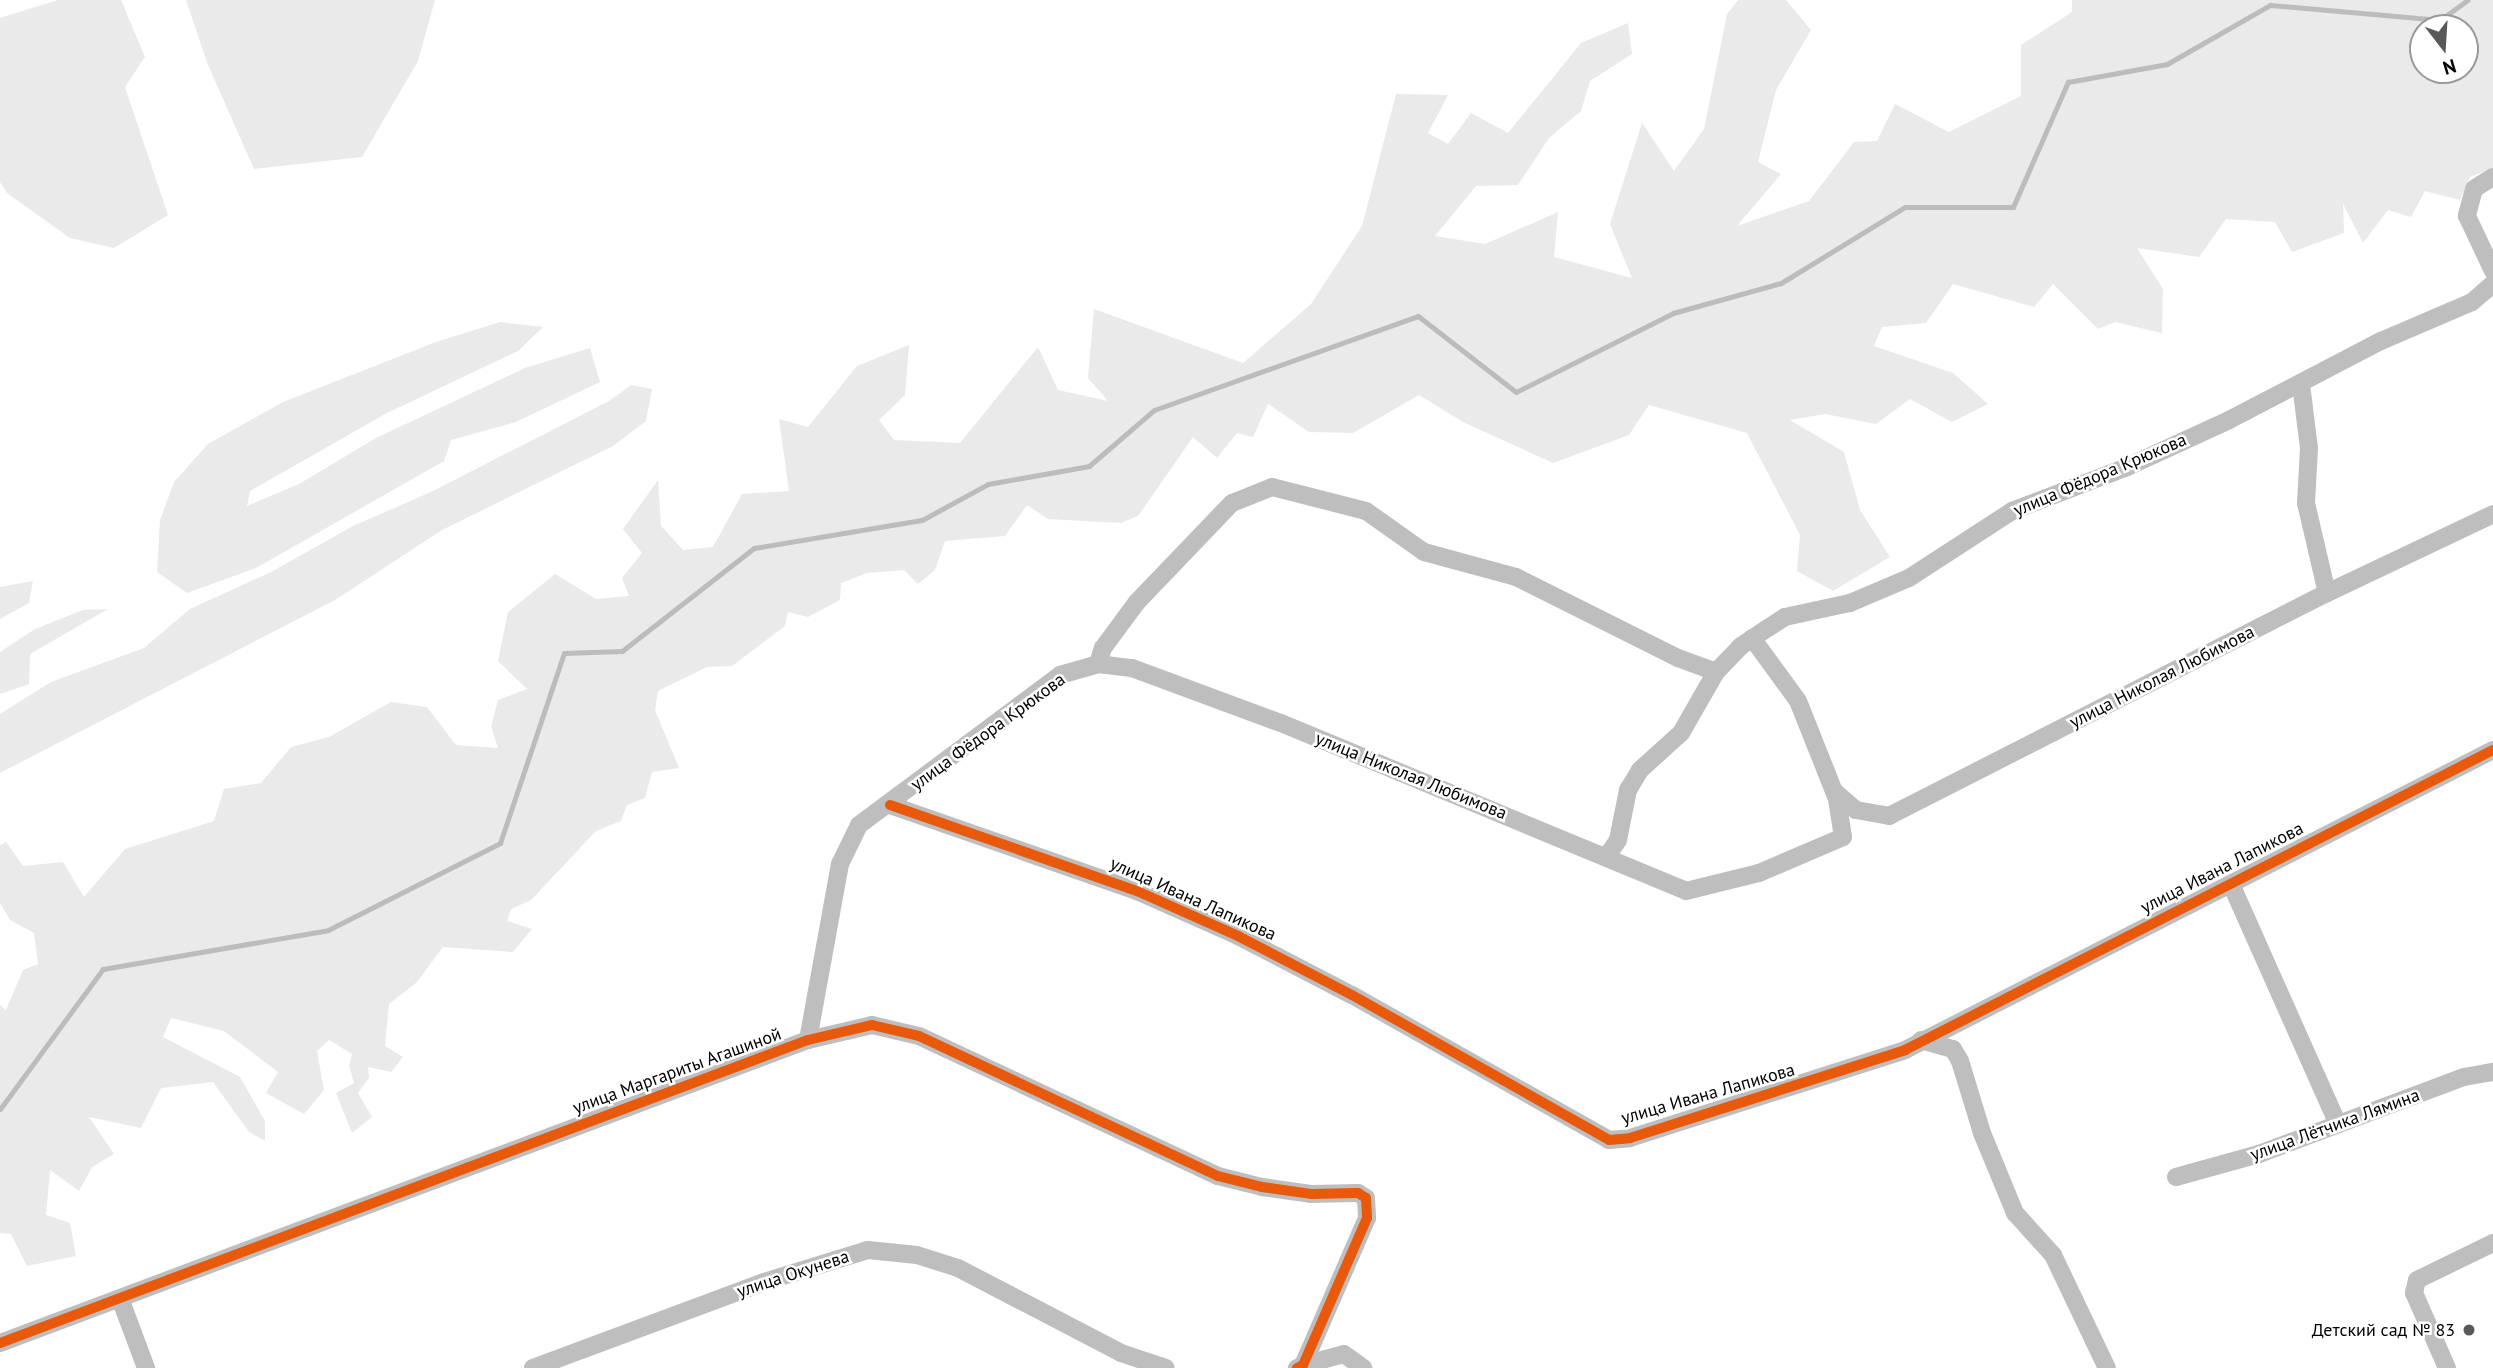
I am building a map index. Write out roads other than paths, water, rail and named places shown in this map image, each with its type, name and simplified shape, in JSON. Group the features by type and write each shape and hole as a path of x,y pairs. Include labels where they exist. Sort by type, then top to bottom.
{"street":[{"path":"2493,177 2474,189 2467,216 2493,271"},
{"name":"улица Фёдора Крюкова","path":"1607,856 1621,831 1633,781 1681,733 1716,672 1752,638 1785,617 1850,603 1909,578 2012,511 2127,467 2301,384 2381,341 2472,302 2493,284"},
{"path":"2301,384 2309,448 2306,503 2327,593"},
{"path":"1098,664 1103,648 1137,603 1232,503 1272,487 1366,511 1424,552 1516,577 1678,658 1716,672"},
{"name":"улица Николая Любимова","path":"1834,791 1856,810 1889,816 2327,593 2493,514"},
{"path":"1752,638 1798,701 1834,791"},
{"name":"улица Фёдора Крюкова","path":"808,1040 843,855 859,825 1060,675 1098,664 1132,668"},
{"name":"улица Николая Любимова","path":"1132,668 1281,723 1686,891 1759,873 1843,836 1834,791"},
{"name":"улица Ивана Лапикова","path":"890,804 1125,886 1238,936 1304,969 1609,1140 1885,1058 2493,750"},
{"path":"2231,884 2249,917 2317,1085 2337,1122"},
{"path":"1971,1015 1956,1037 1960,1060 1982,1133 2015,1213 2053,1255 2107,1368"},
{"name":"улица Маргариты Агашиной","path":"0,1343 121,1301 252,1247 808,1040 872,1025 893,1028 1072,1104 1218,1176 1262,1187 1311,1194 1358,1193 1366,1198 1367,1218 1300,1367"},
{"path":"1921,1040 1953,1049 1960,1060"},
{"name":"улица Лётчика Лямина","path":"2176,1177 2259,1154 2337,1122 2465,1077 2493,1072"},
{"path":"2447,1368 2414,1293 2417,1280 2493,1243"},
{"name":"улица Окунева","path":"533,1368 764,1282 868,1250 917,1255 958,1268 1121,1353 1166,1368"},
{"path":"121,1301 146,1368"},
{"path":"1300,1367 1344,1354 1363,1368"}],"waterway":[{"path":"0,1109 103,969 328,930 500,843 564,653 622,651 754,548 922,520 988,484 1089,466 1154,410 1418,316 1516,392 1673,313 1781,283 1905,207 2013,207 2068,82 2167,64 2270,5 2440,20 2468,0"}],"place":[{"name":"Детский сад № 83","path":"2469,1330"}]}
